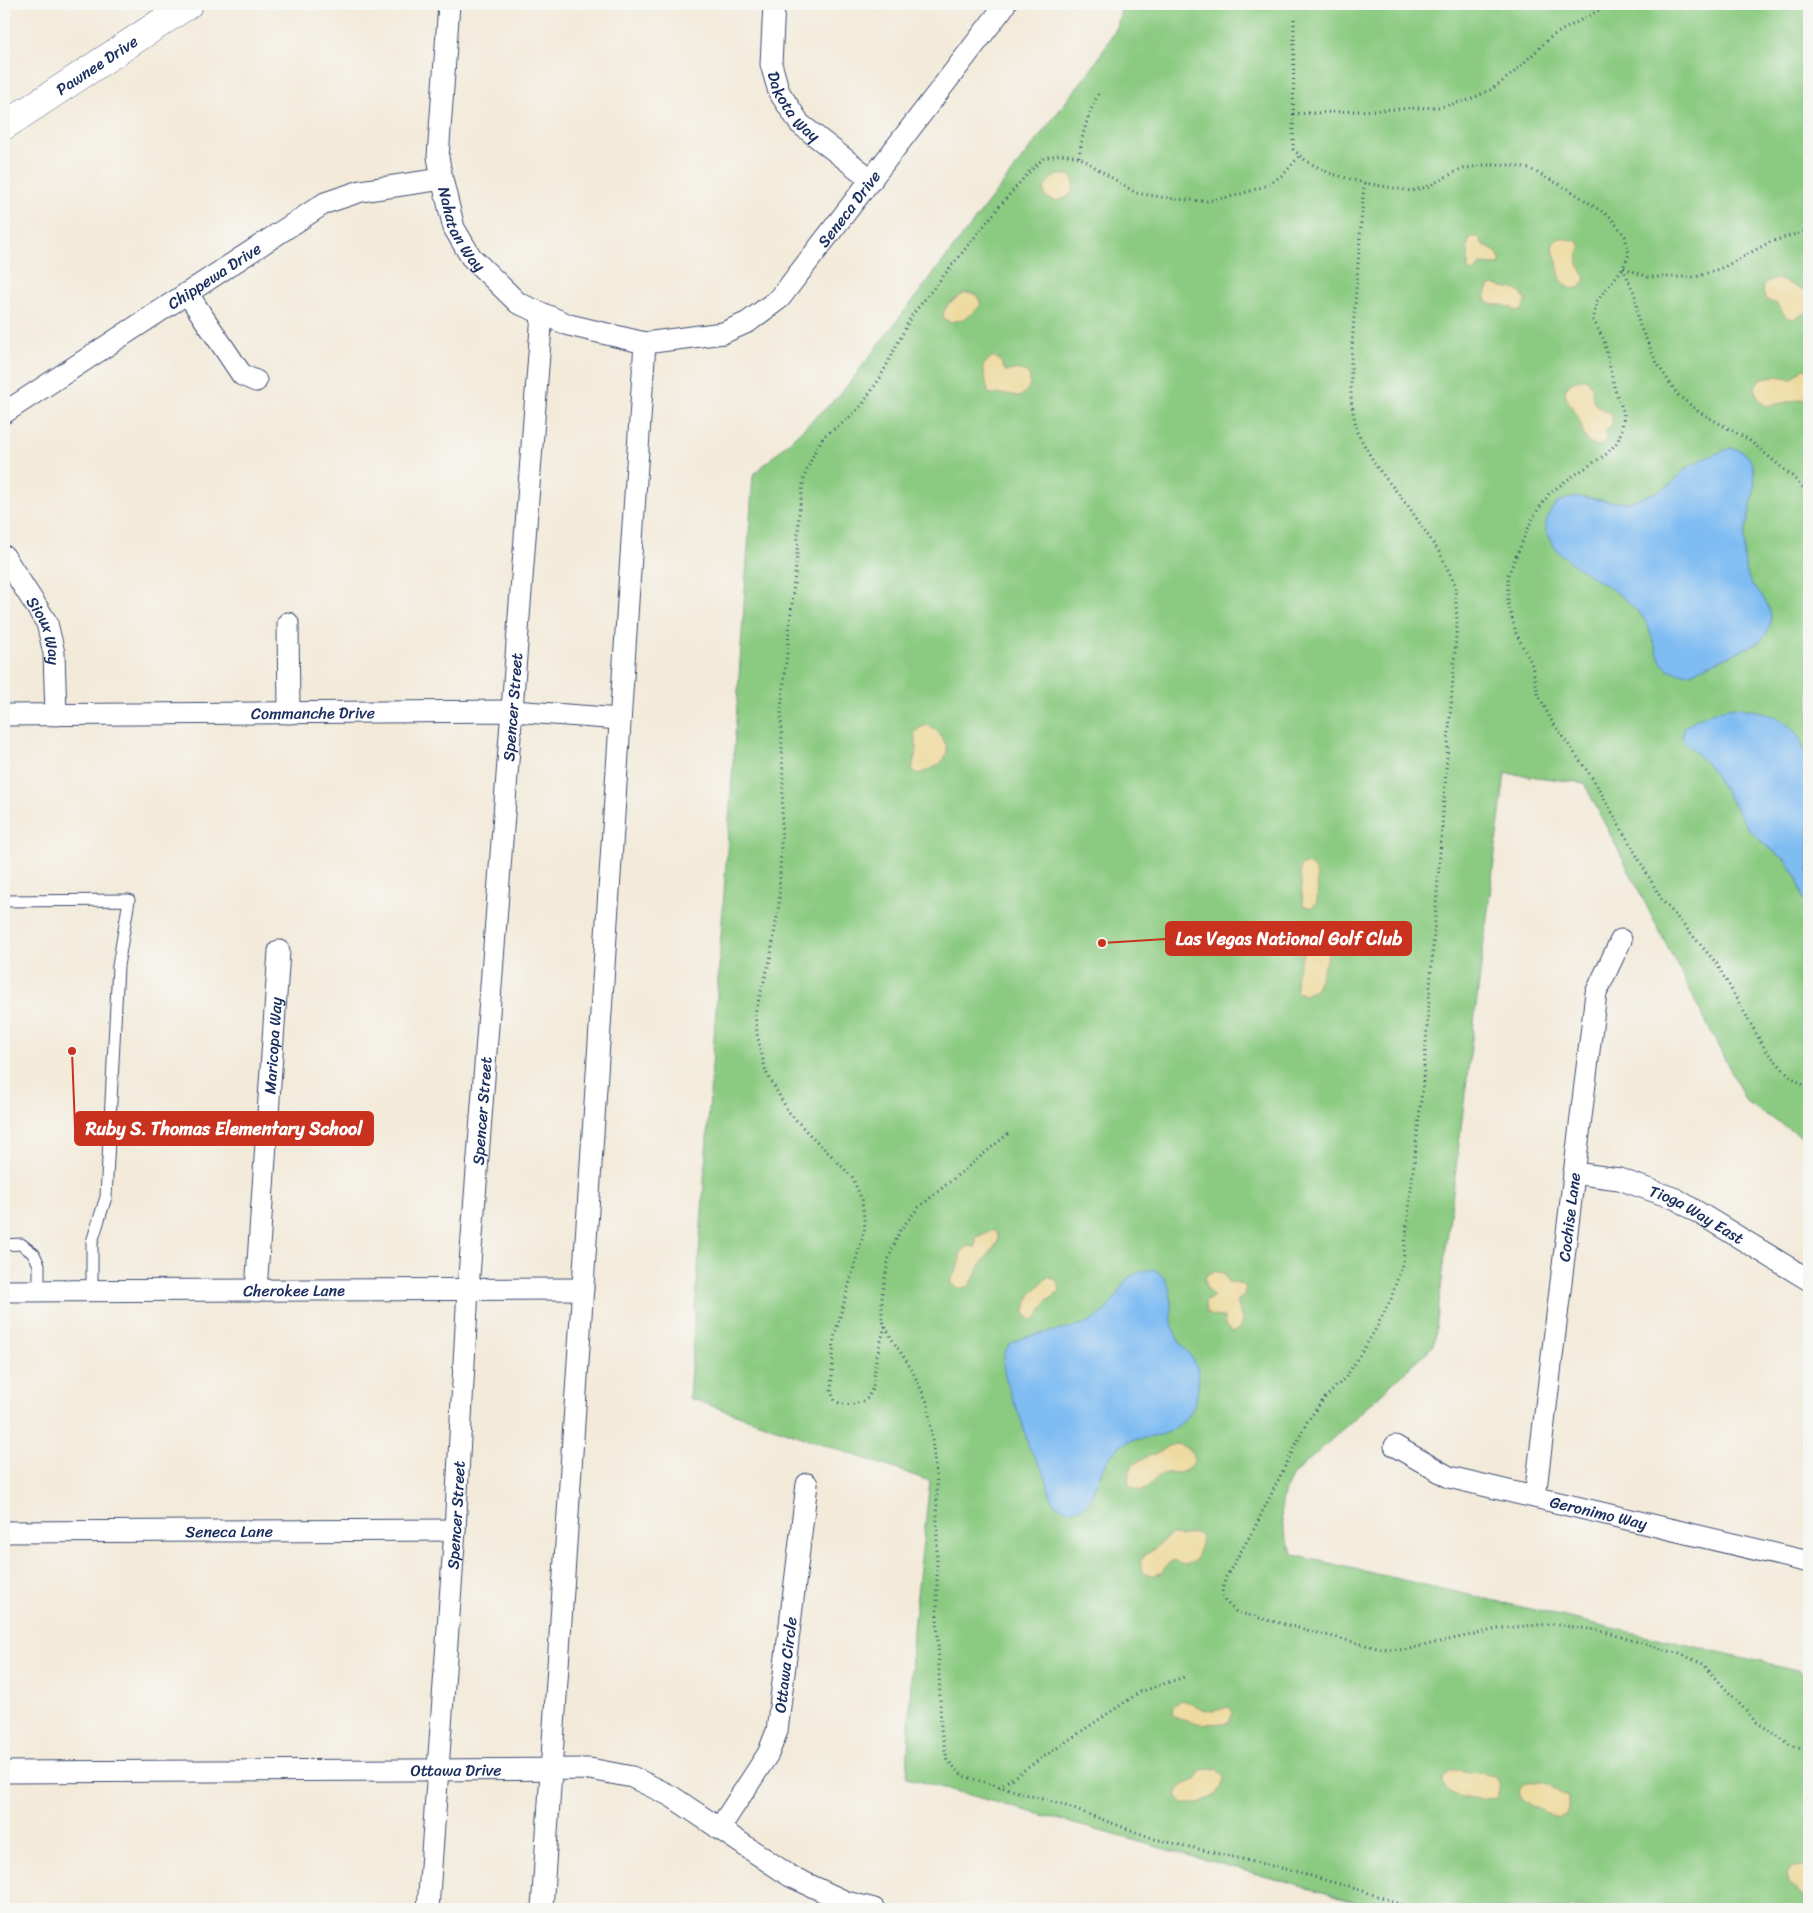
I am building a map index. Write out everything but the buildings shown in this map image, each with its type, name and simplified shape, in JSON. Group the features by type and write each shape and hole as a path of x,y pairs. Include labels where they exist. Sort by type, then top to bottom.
{"street":[{"name":"Pawnee Drive","path":"4,126 189,4"},
{"name":"Nahatan Way","path":"449,4 438,157 454,228 471,257 518,303 569,325 645,343"},
{"name":"Dakota Way","path":"774,4 771,64 779,92 800,124 872,180"},
{"name":"Seneca Drive","path":"645,343 723,333 748,322 780,298 1005,4"},
{"name":"Chippewa Drive","path":"4,413 325,203 361,191 442,179"},
{"path":"187,292 242,375 256,381"},
{"name":"Spencer Street","path":"428,1909 455,1530 468,1289 542,314"},
{"path":"542,1909 645,343"},
{"name":"Sioux Way","path":"4,556 47,623 54,653 56,715"},
{"path":"288,622 289,713"},
{"name":"Commanche Drive","path":"4,715 513,711 620,719"},
{"name":"Cochise Lane","path":"1535,1497 1596,993 1621,940"},
{"name":"Maricopa Way","path":"256,1291 279,951"},
{"name":"Tioga Way East","path":"1574,1173 1619,1179 1676,1199 1809,1280"},
{"name":"Cherokee Lane","path":"4,1291 583,1289"},
{"name":"Geronimo Way","path":"1395,1446 1449,1477 1809,1562"},
{"name":"Ottawa Circle","path":"719,1829 768,1754 778,1730 807,1484"},
{"name":"Seneca Lane","path":"4,1532 455,1530"},
{"name":"Ottawa Drive","path":"4,1772 590,1770 632,1777 671,1796 790,1876 846,1902 874,1909"}],"lane":[{"path":"4,901 129,900 118,966 106,1197 92,1242 92,1291"},
{"path":"4,1245 21,1244 34,1254 39,1265 39,1291"}],"path":[{"path":"1293,114 1440,107 1469,100 1492,89 1552,36 1610,4"},
{"path":"1294,19 1293,149 1306,161 1329,173 1364,184 1411,191 1427,187 1459,170 1482,165 1509,165 1530,168 1570,190 1610,217 1625,236 1629,254 1623,268 1597,301 1594,320 1604,340 1615,390 1624,413 1622,429 1618,441 1608,453 1549,494 1533,517 1508,576 1508,603 1516,633 1532,665 1538,694 1551,720 1594,779 1662,900 1717,964 1766,1051 1791,1076 1809,1089"},
{"path":"1079,157 1088,113 1098,93"},
{"path":"885,1326 868,1398 858,1404 844,1405 835,1401 831,1392 834,1338 865,1228 862,1200 852,1177 788,1111 766,1072 757,1034 755,1013 770,960 779,904 783,786 781,710 798,555 799,513 804,477 814,453 824,436 848,420 862,405 880,378 912,315 1030,170 1044,158 1061,154 1079,157 1136,193 1174,199 1207,201 1238,195 1268,185 1285,173 1300,156"},
{"path":"1364,184 1351,359 1351,401 1357,432 1376,466 1408,506 1440,553 1455,584 1457,624 1423,1082 1403,1262 1391,1299 1374,1332 1346,1377 1323,1400 1307,1422 1254,1529 1226,1577 1222,1590 1225,1601 1236,1612 1377,1648 1404,1650 1502,1628 1551,1624 1597,1630 1684,1655 1703,1664 1755,1721 1791,1744 1809,1752"},
{"path":"1623,268 1648,277 1696,277 1724,267 1770,242 1809,230"},
{"path":"1623,268 1635,295 1639,324 1658,365 1678,395 1699,412 1749,440 1792,476 1809,494"},
{"path":"1008,1134 919,1207 900,1230 890,1257 882,1294 882,1319 891,1338 911,1368 928,1404 937,1484 937,1612 941,1729 947,1760 963,1776 1063,1805 1155,1839 1294,1871 1416,1909"},
{"path":"998,1787 1140,1692 1184,1677"}],"green space":[{"path":"1123,4 1809,4 1809,1141 1747,1103 1584,783 1505,773 1434,1345 1292,1476 1285,1490 1281,1513 1285,1535 1294,1555 1797,1670 1809,1678 1809,1909 1384,1909 907,1778 913,1629 930,1481 689,1398 753,475 840,395 1095,64 1116,29"}],"sand":[{"path":"1058,175 1069,175 1074,181 1073,190 1067,198 1056,201 1045,197 1044,188 1050,179"},
{"path":"1471,237 1479,237 1484,246 1496,252 1500,265 1480,264 1475,272 1469,272 1467,246"},
{"path":"1560,238 1578,241 1581,248 1577,259 1585,280 1581,287 1572,289 1560,277 1552,246"},
{"path":"1778,279 1803,290 1809,289 1809,311 1794,319 1786,317 1776,303 1766,299 1762,288 1767,281"},
{"path":"1495,285 1520,292 1526,301 1522,311 1486,301 1486,293 1490,286"},
{"path":"965,293 976,294 981,304 978,308 972,314 959,320 950,322 944,319 943,313 949,303"},
{"path":"995,357 1001,362 1006,372 1019,370 1027,374 1030,384 1023,395 1019,397 1011,394 988,393 983,366 988,360"},
{"path":"1804,368 1809,369 1809,398 1766,406 1758,398 1755,391 1756,385 1760,380 1774,376 1791,379"},
{"path":"1579,379 1586,379 1592,386 1596,405 1612,415 1612,424 1606,430 1606,441 1599,446 1589,444 1579,419 1566,397 1567,387"},
{"path":"927,725 934,728 939,734 946,745 947,751 942,762 937,766 918,774 912,770 917,747 914,735 919,728"},
{"path":"1307,864 1314,870 1317,880 1317,902 1311,908 1303,905 1300,872 1301,865"},
{"path":"1321,936 1327,944 1328,955 1315,990 1305,995 1297,992 1296,986 1300,963 1313,937"},
{"path":"991,1230 996,1232 999,1239 997,1243 982,1262 968,1287 956,1288 950,1282 960,1263 960,1254 967,1246 976,1247 976,1238"},
{"path":"1213,1271 1224,1273 1228,1282 1239,1283 1246,1287 1244,1295 1237,1301 1242,1320 1239,1329 1232,1332 1225,1326 1224,1317 1212,1316 1206,1312 1205,1302 1214,1296 1206,1288 1205,1277"},
{"path":"1049,1276 1056,1280 1060,1288 1057,1294 1047,1301 1037,1318 1030,1320 1024,1313 1030,1295"},
{"path":"1176,1444 1186,1448 1193,1454 1194,1462 1191,1466 1183,1472 1160,1475 1143,1491 1128,1484 1130,1470 1137,1462"},
{"path":"1194,1533 1201,1535 1201,1544 1195,1561 1184,1565 1174,1560 1161,1573 1151,1575 1143,1572 1140,1562 1144,1555 1155,1549 1171,1535 1181,1536"},
{"path":"1182,1700 1209,1711 1228,1707 1233,1713 1229,1722 1215,1724 1184,1720 1172,1714 1173,1706"},
{"path":"1210,1768 1218,1769 1224,1777 1219,1791 1215,1796 1204,1802 1182,1804 1176,1795 1180,1787 1197,1779 1201,1771"},
{"path":"1458,1770 1496,1776 1499,1787 1496,1798 1461,1797 1449,1792 1444,1785 1443,1779 1449,1772"},
{"path":"1540,1781 1546,1782 1568,1798 1566,1814 1557,1817 1530,1806 1521,1799 1519,1791 1524,1784"},
{"path":"1793,1867 1803,1867 1809,1871 1809,1897 1789,1883 1787,1874"}],"water":[{"path":"1731,448 1743,452 1750,459 1754,469 1755,481 1745,534 1744,555 1750,581 1763,597 1770,611 1769,628 1763,639 1758,643 1690,673 1676,672 1663,665 1642,616 1617,593 1582,571 1558,551 1550,540 1546,528 1548,516 1556,504 1572,498 1580,497 1623,502 1646,496 1670,485 1690,466"},
{"path":"1734,707 1778,718 1792,729 1801,743 1809,765 1809,911 1803,899 1797,877 1786,860 1766,846 1748,828 1709,766 1683,740 1682,735 1685,726 1708,714"},
{"path":"1154,1269 1167,1283 1170,1290 1174,1330 1197,1369 1197,1395 1191,1412 1180,1425 1165,1433 1128,1441 1119,1447 1104,1466 1088,1503 1076,1509 1061,1508 1052,1499 1047,1481 1029,1447 1004,1374 1004,1355 1008,1347 1023,1338 1090,1322 1110,1306 1125,1281 1132,1275"}],"place":[{"name":"Las Vegas National Golf Club","path":"1102,943"},
{"name":"Ruby S. Thomas Elementary School","path":"72,1051"}]}
